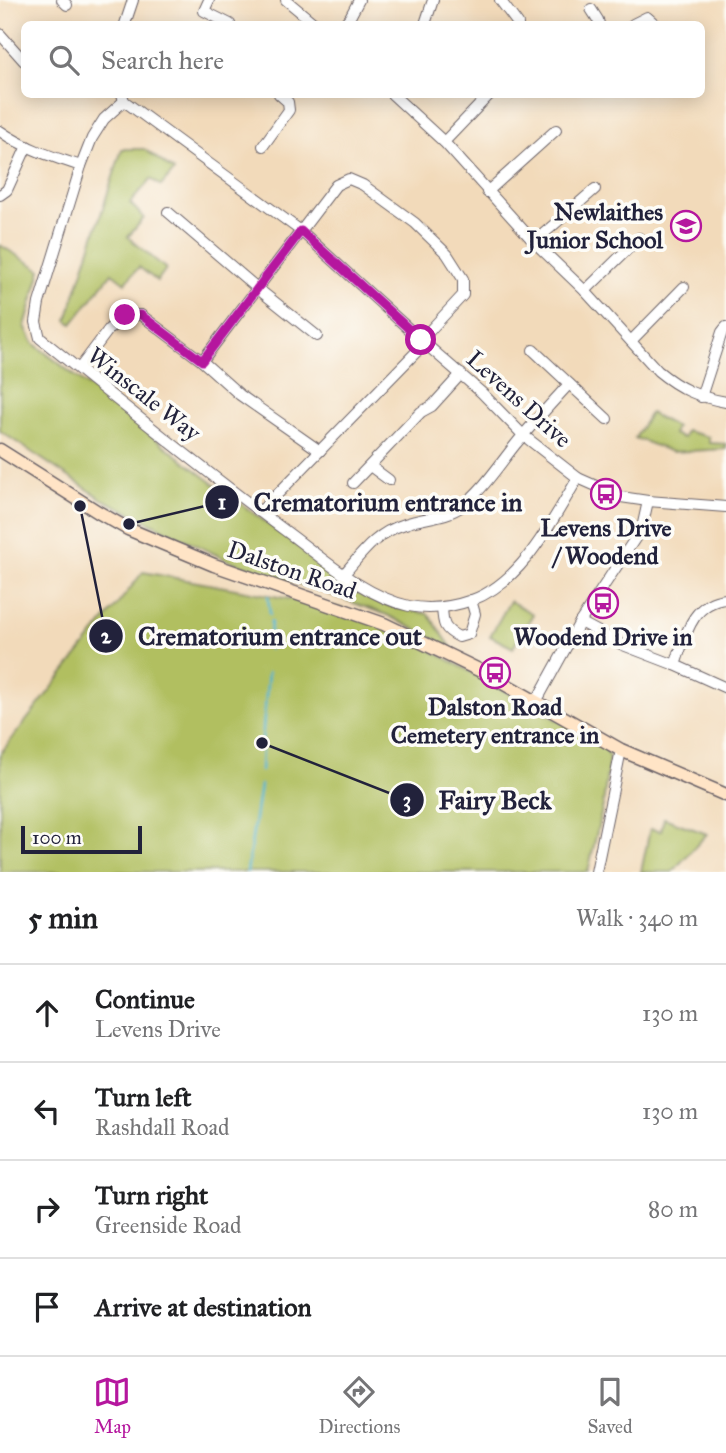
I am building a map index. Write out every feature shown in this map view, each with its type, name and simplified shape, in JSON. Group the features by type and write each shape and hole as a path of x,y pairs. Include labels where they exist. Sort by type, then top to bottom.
{"main road":[{"name":"Dalston Road","path":"0,450 128,528 214,565 384,624 466,663 621,750 726,795"}],"street":[{"path":"126,21 133,0"},
{"path":"209,0 204,11 224,21"},
{"path":"286,0 307,21"},
{"path":"347,21 359,0"},
{"path":"426,21 433,0"},
{"path":"500,0 516,21"},
{"path":"591,9 598,21"},
{"path":"0,34 21,58"},
{"name":"Winscale Way","path":"123,98 104,119 92,138 81,166 40,303 36,322 40,338 353,582 409,606 436,608 471,600 504,581 541,541 578,478"},
{"name":"Levens Drive","path":"123,98 301,231 482,393 523,435 578,478 621,497 648,502 726,507"},
{"path":"263,146 289,110 288,102 284,98"},
{"path":"396,98 444,142 534,242 585,291 657,371 668,380 701,397 726,402"},
{"path":"444,142 486,98"},
{"path":"488,191 556,130"},
{"path":"0,131 47,155 81,166"},
{"path":"0,195 7,190 27,146"},
{"path":"202,361 336,185 349,179 363,185 415,223 447,254 463,279 463,296 423,342 260,512"},
{"path":"534,242 595,189"},
{"path":"168,212 317,336"},
{"path":"585,291 639,238"},
{"path":"631,341 684,287"},
{"path":"79,369 109,329 125,315 141,315 202,361 240,395 320,451"},
{"path":"701,397 726,327"},
{"path":"533,350 607,419"},
{"path":"353,483 461,374"},
{"path":"344,574 370,543 386,532 406,523 438,516 460,507 478,491 569,384"},
{"path":"370,466 388,480"},
{"path":"536,702 580,622 642,528 648,502"},
{"path":"675,666 694,617 705,605 726,599"},
{"path":"442,607 445,628 459,637 469,634 475,614 471,600"},
{"path":"580,622 623,645 726,688"},
{"path":"596,872 621,750"}],"green space":[{"path":"122,149 144,149 174,171 161,186 151,179 130,203 144,218 128,237 166,269 157,281 139,267 125,283 112,273 72,324 67,320"},
{"path":"0,245 41,270 25,326 33,343 330,570 349,588 384,604 428,614 452,648 387,615 227,560 102,499 0,431"},
{"path":"650,413 676,427 673,434 683,438 686,431 709,437 709,443 726,444 726,449 672,452 635,438"},
{"path":"143,572 339,608 384,624 606,747 609,758 603,805 588,872 0,872 0,754"},
{"path":"510,601 533,614 513,648 490,636"},
{"path":"664,818 707,834 672,872 641,872 650,829 661,831"}],"waterway":[{"path":"268,596 270,614"},
{"path":"269,649 271,621"},
{"path":"262,740 268,673"},
{"path":"261,771 262,750"},
{"path":"247,872 260,785"}],"place":[{"name":"Newlaithes Junior School","path":"686,226"},
{"name":"Levens Drive / Woodend","path":"606,494"},
{"name":"Crematorium entrance out","path":"80,506"},
{"name":"Crematorium entrance in","path":"129,524"},
{"name":"Woodend Drive in","path":"603,603"},
{"name":"Dalston Road Cemetery entrance in","path":"495,673"},
{"name":"Fairy Beck","path":"262,743"}],"route":[{"path":"125,315 141,315 202,361 301,231 421,340"}]}
